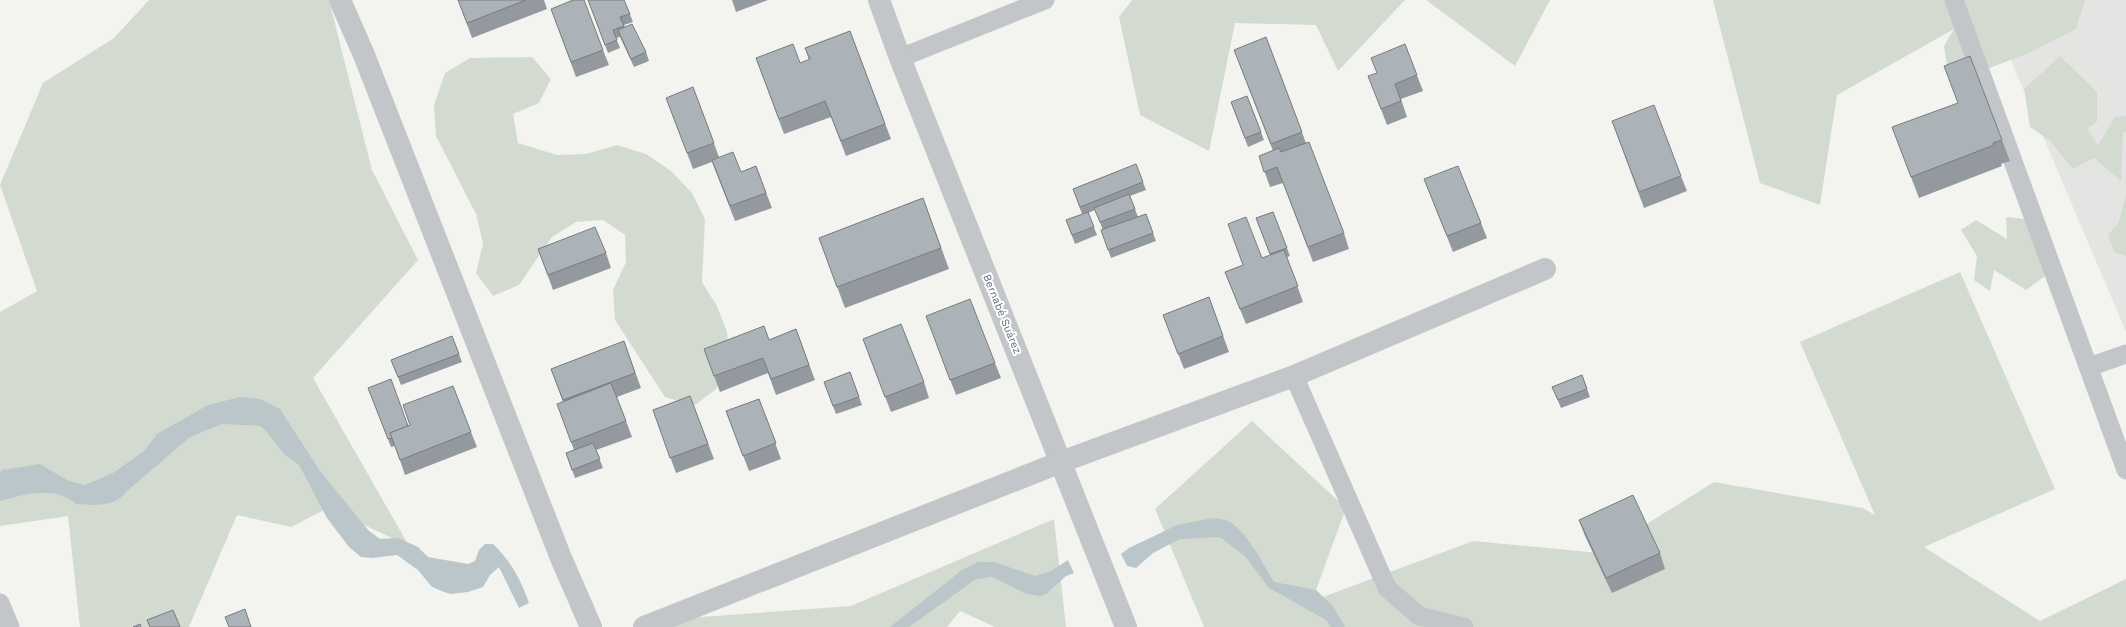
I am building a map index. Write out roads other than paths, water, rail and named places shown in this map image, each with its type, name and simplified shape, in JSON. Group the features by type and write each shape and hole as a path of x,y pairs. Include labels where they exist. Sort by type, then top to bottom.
{"street":[{"path":"340,0 364,55 561,558 592,627"},
{"name":"Bernabé Suárez","path":"879,0 900,58 1126,627"},
{"path":"644,627 1060,462 1294,376 1545,269"}],"lane":[{"path":"900,58 1045,0"},
{"path":"1954,0 2126,470"},
{"path":"2089,367 2126,354"},
{"path":"1294,376 1387,588 1419,616 1464,627"},
{"path":"0,603 10,627"}]}
